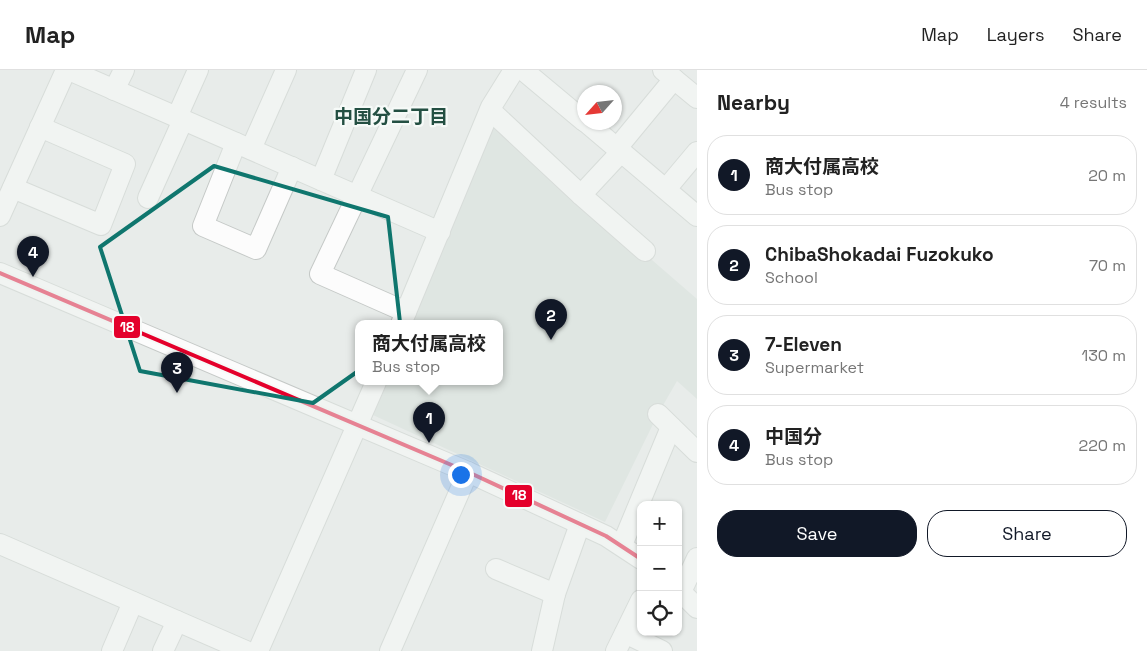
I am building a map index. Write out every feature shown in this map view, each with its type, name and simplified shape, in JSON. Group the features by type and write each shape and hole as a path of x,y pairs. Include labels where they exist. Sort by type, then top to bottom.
{"street":[{"path":"0,216 67,70 440,232"},
{"path":"114,90 124,70"},
{"path":"148,198 198,70"},
{"path":"286,70 243,146 203,226 256,249 292,167"},
{"path":"321,180 366,70"},
{"path":"417,70 320,274 404,318 490,110 514,70"},
{"path":"523,70 577,115"},
{"path":"580,194 619,150 672,74 697,98"},
{"path":"490,110 580,194 645,250"},
{"path":"13,188 101,225 125,164 40,127"},
{"path":"595,130 697,216"},
{"path":"666,189 697,152"},
{"path":"0,273 468,472 580,524 622,545 637,556"},
{"path":"258,651 375,385"},
{"path":"622,545 664,421 697,452"},
{"path":"390,651 468,472"},
{"path":"542,651 555,594 580,524"},
{"path":"0,544 246,651"},
{"path":"682,587 697,558"},
{"path":"496,569 555,594"},
{"path":"682,593 697,608"},
{"path":"112,651 132,602"},
{"path":"616,651 637,608"},
{"path":"163,651 176,621"},
{"path":"625,633 662,651"}],"highlighted area":[{"path":"214,166 388,217 402,340 313,403 140,371 100,247"}],"shaded area":[{"path":"494,123 697,299 697,399 677,381 658,414 605,522 373,415 386,385 503,385 503,320 413,320"}],"transit line":[{"name":"18","path":"0,273 468,472 606,536 637,556"}],"place":[{"name":"中国分","path":"33,277"},
{"name":"ChibaShokadai Fuzokuko","path":"551,340"},
{"name":"7-Eleven","path":"177,393"},
{"name":"商大付属高校","path":"429,443"}],"district":[{"name":"中国分二丁目","path":"391,116"}]}
